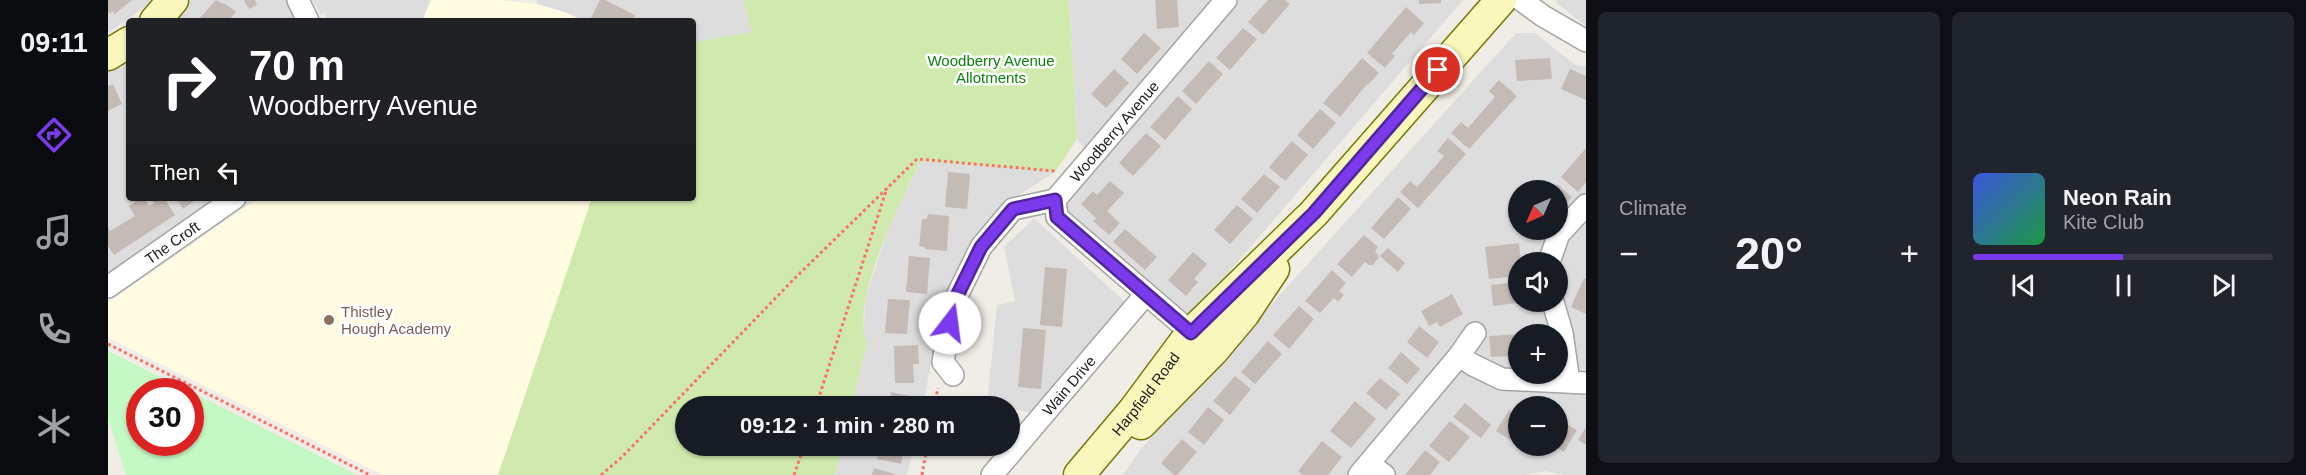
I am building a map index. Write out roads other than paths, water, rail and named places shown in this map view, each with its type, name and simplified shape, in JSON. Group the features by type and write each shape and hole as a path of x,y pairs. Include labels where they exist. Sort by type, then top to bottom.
{"street":[{"path":"158,18 173,0"},
{"path":"298,0 307,18"},
{"name":"Harpfield Road","path":"1079,475 1132,411 1191,333 1314,213 1501,0"},
{"path":"1521,0 1586,41"},
{"name":"Woodberry Avenue","path":"1055,200 1220,2"},
{"path":"108,55 126,44"},
{"path":"953,375 943,362 953,304 981,247 1013,209 1055,200 1057,217 1213,351"},
{"name":"The Croft","path":"108,287 231,201"},
{"path":"1553,252 1559,234 1586,205"},
{"name":"Harpfield Road","path":"1098,475 1137,428 1213,351 1244,314 1314,213"},
{"name":"Wain Drive","path":"992,475 1146,294"},
{"path":"1459,356 1502,379 1577,383 1556,312"},
{"path":"1371,471 1475,333"}],"place":[{"name":"Thistley Hough Academy","path":"329,320"}],"park label":[{"name":"Woodberry Avenue Allotments","path":"991,68"}]}
